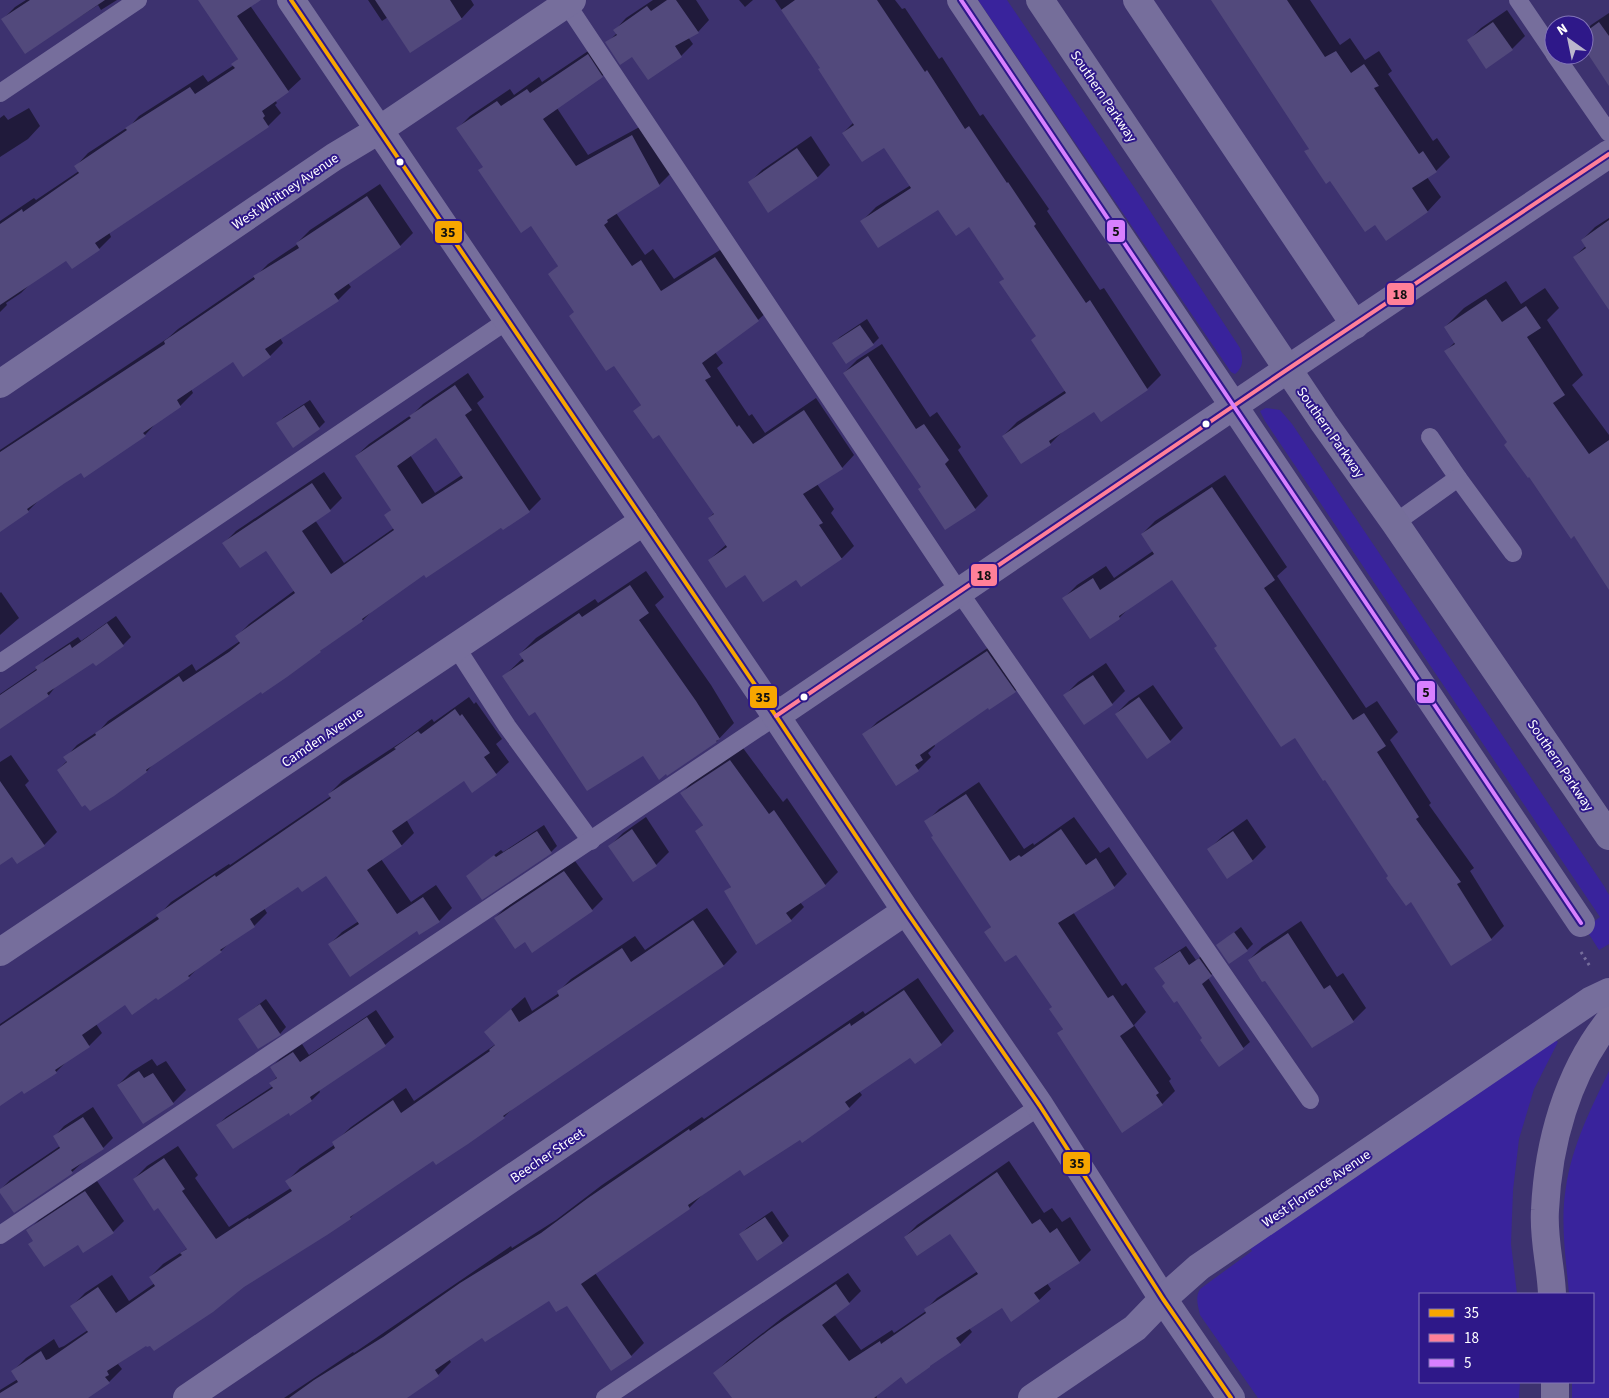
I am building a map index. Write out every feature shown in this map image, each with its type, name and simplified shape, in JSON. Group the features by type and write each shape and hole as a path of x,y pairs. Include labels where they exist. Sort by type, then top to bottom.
{"highway":[{"path":"1552,1293 1544,1211 1554,1138 1568,1093 1586,1057 1609,1021"},
{"path":"1555,1383 1555,1398"}],"main road":[{"name":"Southern Parkway","path":"1040,0 1324,423 1395,523 1609,836"}],"street":[{"path":"291,0 906,911 1040,1106 1163,1299 1231,1398"},
{"path":"961,0 1582,923"},
{"path":"1137,0 1355,325"},
{"name":"West Whitney Avenue","path":"0,384 568,1"},
{"path":"776,716 1609,154"},
{"name":"Camden Avenue","path":"0,952 644,522"},
{"name":"Beecher Street","path":"187,1398 906,911"},
{"name":"West Florence Avenue","path":"1032,1398 1135,1328 1163,1299 1199,1268 1590,1001 1609,992"}],"lane":[{"path":"0,93 138,0"},
{"path":"1518,0 1544,38"},
{"path":"568,1 960,593 1310,1100"},
{"path":"1563,65 1609,133"},
{"path":"0,663 508,320"},
{"path":"1430,437 1513,553"},
{"path":"1395,523 1458,478"},
{"path":"456,647 507,726 591,841"},
{"path":"0,1235 776,716"},
{"path":"605,1398 1040,1106"}],"path":[{"path":"1580,950 1592,971"}],"shaded area":[{"path":"978,0 1007,0 1240,348 1242,362 1235,374 1231,372"},
{"path":"1266,408 1280,410 1292,424 1604,886 1609,895 1609,944 1599,950 1585,928 1600,917 1265,421 1260,411"},
{"path":"1554,1039 1558,1042 1534,1089 1519,1139 1513,1190 1511,1244 1517,1293 1419,1293 1419,1383 1520,1383 1519,1398 1258,1398 1200,1315 1197,1299 1200,1289 1252,1251 1248,1246"},
{"path":"1609,1071 1609,1398 1572,1398 1572,1383 1594,1383 1594,1293 1569,1293 1564,1240 1564,1200 1569,1172 1577,1142"}],"building":[{"path":"30,0 105,0 25,54 1,19"},
{"path":"198,0 261,0 237,16 289,92 262,111 265,116 263,118 269,127 95,243 100,250 72,269 66,261 0,305 0,224 22,209 23,212 79,173 74,166 127,130 125,128 190,87 195,94 235,68 231,64 238,59"},
{"path":"375,0 450,0 462,19 410,53"},
{"path":"667,0 676,0 699,33 675,46 682,57 648,80 632,57 620,65 605,42 617,35 613,30 647,6 651,11"},
{"path":"795,0 877,0 925,72 927,70 965,129 969,126 1008,182 1036,224 1034,226 1086,303 1090,300 1148,390 1101,422 1094,412 1049,441 1051,445 1021,464 1002,436 1066,393 1031,340 1036,336 999,282 1004,279 969,227 956,236 938,210 878,248 860,221 911,188 884,148 862,162 842,133 854,125 818,69 820,68 781,10"},
{"path":"1211,0 1287,0 1325,57 1336,51 1351,73 1364,64 1379,86 1374,88 1419,154 1423,151 1437,172 1412,188 1428,212 1386,241 1375,225 1365,232 1330,181 1326,184 1304,151 1309,149"},
{"path":"1493,22 1513,50 1486,69 1467,40"},
{"path":"1599,22 1609,36 1609,86 1594,63 1594,26"},
{"path":"588,54 603,77 543,119 576,166 632,135 660,186 607,220 608,222 604,225 632,266 641,260 661,291 715,257 759,321 702,363 711,377 705,380 737,427 739,425 753,444 804,410 843,469 803,494 823,523 819,525 842,559 801,587 796,580 763,602 745,575 726,588 708,560 727,547 708,518 714,514 659,435 653,439 633,411 641,405 614,366 606,371 569,316 574,312 548,274 558,266 531,226 521,233 478,170 483,167 456,128 497,101 501,106 527,89 530,93"},
{"path":"797,148 818,178 768,213 748,182"},
{"path":"367,196 401,247 334,294 339,301 265,349 271,357 243,377 233,362 177,400 181,407 143,433 146,436 84,478 81,473 65,483 27,509 29,512 0,532 0,452 165,344 164,341 255,279 253,276 299,248 296,243"},
{"path":"1609,220 1609,310 1573,257 1586,248 1581,240"},
{"path":"1486,299 1502,322 1526,306 1541,328 1527,337 1565,395 1553,403 1589,454 1609,440 1609,590 1574,536 1571,539 1529,477 1504,445 1507,442 1444,351 1455,344 1444,327"},
{"path":"860,325 874,345 846,364 832,343"},
{"path":"868,356 916,429 924,424 949,460 945,464 976,510 945,530 918,489 921,487 843,373"},
{"path":"455,385 472,410 465,415 530,512 503,530 501,528 426,578 424,575 362,619 363,621 287,677 262,694 261,692 146,770 147,772 114,796 90,811 85,805 82,807 57,770 67,762 63,757 179,676 183,682 229,652 240,643 235,636 295,593 266,551 240,568 222,543 312,483 331,511 302,531 331,574 394,530 384,515 391,510 355,456 411,418 409,416","holes":["436,438 463,478 422,504 397,466"]},
{"path":"304,405 320,429 293,448 276,423"},
{"path":"1212,487 1275,580 1264,588 1353,720 1364,713 1386,746 1377,752 1419,817 1416,819 1461,882 1457,884 1492,940 1451,966 1411,902 1406,906 1386,878 1388,876 1295,738 1281,747 1214,648 1217,646 1172,580 1119,616 1120,619 1090,639 1062,598 1093,578 1100,590 1154,554 1141,534"},
{"path":"630,585 649,613 639,620 696,701 720,739 659,780 643,756 587,791 535,712 529,716 502,676 524,661 519,654 579,613 582,617"},
{"path":"107,623 124,646 96,666 93,663 47,693 49,696 0,729 0,695 37,670 35,667 70,644 72,648"},
{"path":"987,651 1016,692 989,710 988,708 920,755 923,760 915,765 919,771 896,786 862,734"},
{"path":"1093,675 1113,705 1084,725 1063,695"},
{"path":"1139,697 1171,742 1147,759 1115,714"},
{"path":"455,709 460,716 462,714 490,753 484,757 497,775 472,793 464,781 392,831 402,846 367,870 397,914 423,897 440,922 419,935 417,931 350,977 328,944 359,924 326,876 302,892 298,887 250,919 255,927 220,950 222,952 188,976 190,978 132,1015 125,1005 82,1035 90,1047 55,1070 57,1073 24,1094 22,1091 0,1106 0,1026 159,919 156,915 215,875 216,877 331,798 328,794 396,749 394,748 418,731 421,734"},
{"path":"730,760 769,814 774,810 826,886 786,913 792,921 756,945 724,891 731,887 695,831 703,825 680,793"},
{"path":"0,781 45,846 17,864 12,857 0,865"},
{"path":"966,794 1010,861 1019,855 1021,857 1061,829 1086,865 1096,858 1115,888 1058,923 1108,998 1113,995 1134,1026 1120,1036 1159,1093 1156,1095 1163,1105 1122,1133 1057,1033 1063,1029 1049,1009 1052,1007 1016,955 1005,962 984,932 991,927 931,837 933,836 924,821"},
{"path":"632,829 657,866 633,882 608,846"},
{"path":"537,831 552,853 482,900 466,876 494,855 496,857"},
{"path":"1233,831 1253,861 1227,879 1207,849"},
{"path":"564,871 593,911 532,953 525,942 515,949 494,918"},
{"path":"693,920 724,966 503,1116 505,1118 468,1144 436,1165 433,1161 350,1217 351,1219 327,1235 244,1287 213,1312 154,1351 150,1346 146,1346 107,1371 109,1375 105,1377 110,1383 88,1398 0,1398 0,1393 18,1382 11,1371 41,1351 46,1360 49,1359 88,1332 70,1306 98,1287 116,1313 155,1286 149,1277 182,1255 180,1253 187,1249 158,1208 154,1211 133,1179 164,1158 185,1189 182,1191 216,1239 292,1191 285,1181 335,1148 332,1142 393,1100 401,1113 490,1051 495,1045 484,1032 511,1009 519,1022 559,996 557,991 622,948 631,962"},
{"path":"1234,932 1248,951 1229,964 1216,945"},
{"path":"1288,933 1324,989 1330,985 1354,1022 1312,1048 1265,981 1262,982 1248,960"},
{"path":"1180,951 1189,965 1199,958 1212,976 1202,984 1244,1049 1219,1067 1200,1040 1202,1038 1177,1001 1174,1003 1162,986 1165,983 1154,968"},
{"path":"904,990 942,1045 915,1064 910,1058 845,1102 850,1109 802,1143 800,1140 744,1176 740,1170 688,1205 690,1209 581,1284 632,1357 611,1371 567,1306 556,1312 549,1301 485,1342 482,1338 435,1370 439,1376 407,1398 289,1398 383,1337 460,1283 541,1233 588,1198 689,1129 690,1131 850,1023 851,1026"},
{"path":"260,1004 281,1035 258,1049 238,1019"},
{"path":"367,1017 386,1046 310,1097 312,1101 290,1116 289,1113 233,1149 216,1125 273,1088 269,1083 277,1078 270,1067 293,1052 300,1062"},
{"path":"139,1071 144,1078 153,1073 174,1104 143,1124 117,1085"},
{"path":"83,1117 104,1149 71,1170 73,1173 14,1213 0,1193 0,1189 60,1148 53,1136"},
{"path":"997,1172 1032,1224 1040,1219 1050,1233 1057,1228 1080,1263 1034,1293 1040,1301 1011,1322 1002,1308 956,1338 961,1345 906,1384 901,1377 874,1398 732,1398 713,1373 769,1330 836,1284 850,1304 822,1325 849,1361 880,1341 881,1344 926,1313 924,1309 978,1274 950,1234 917,1256 904,1237"},
{"path":"85,1191 114,1233 83,1253 78,1245 44,1267 28,1244 33,1241 26,1230"},
{"path":"765,1217 783,1243 757,1261 739,1234"}],"transit line":[{"name":"35","path":"291,0 906,911 1040,1106 1163,1299 1231,1398"},
{"name":"5","path":"961,0 1581,923"},
{"name":"18","path":"776,716 1609,154"}]}
